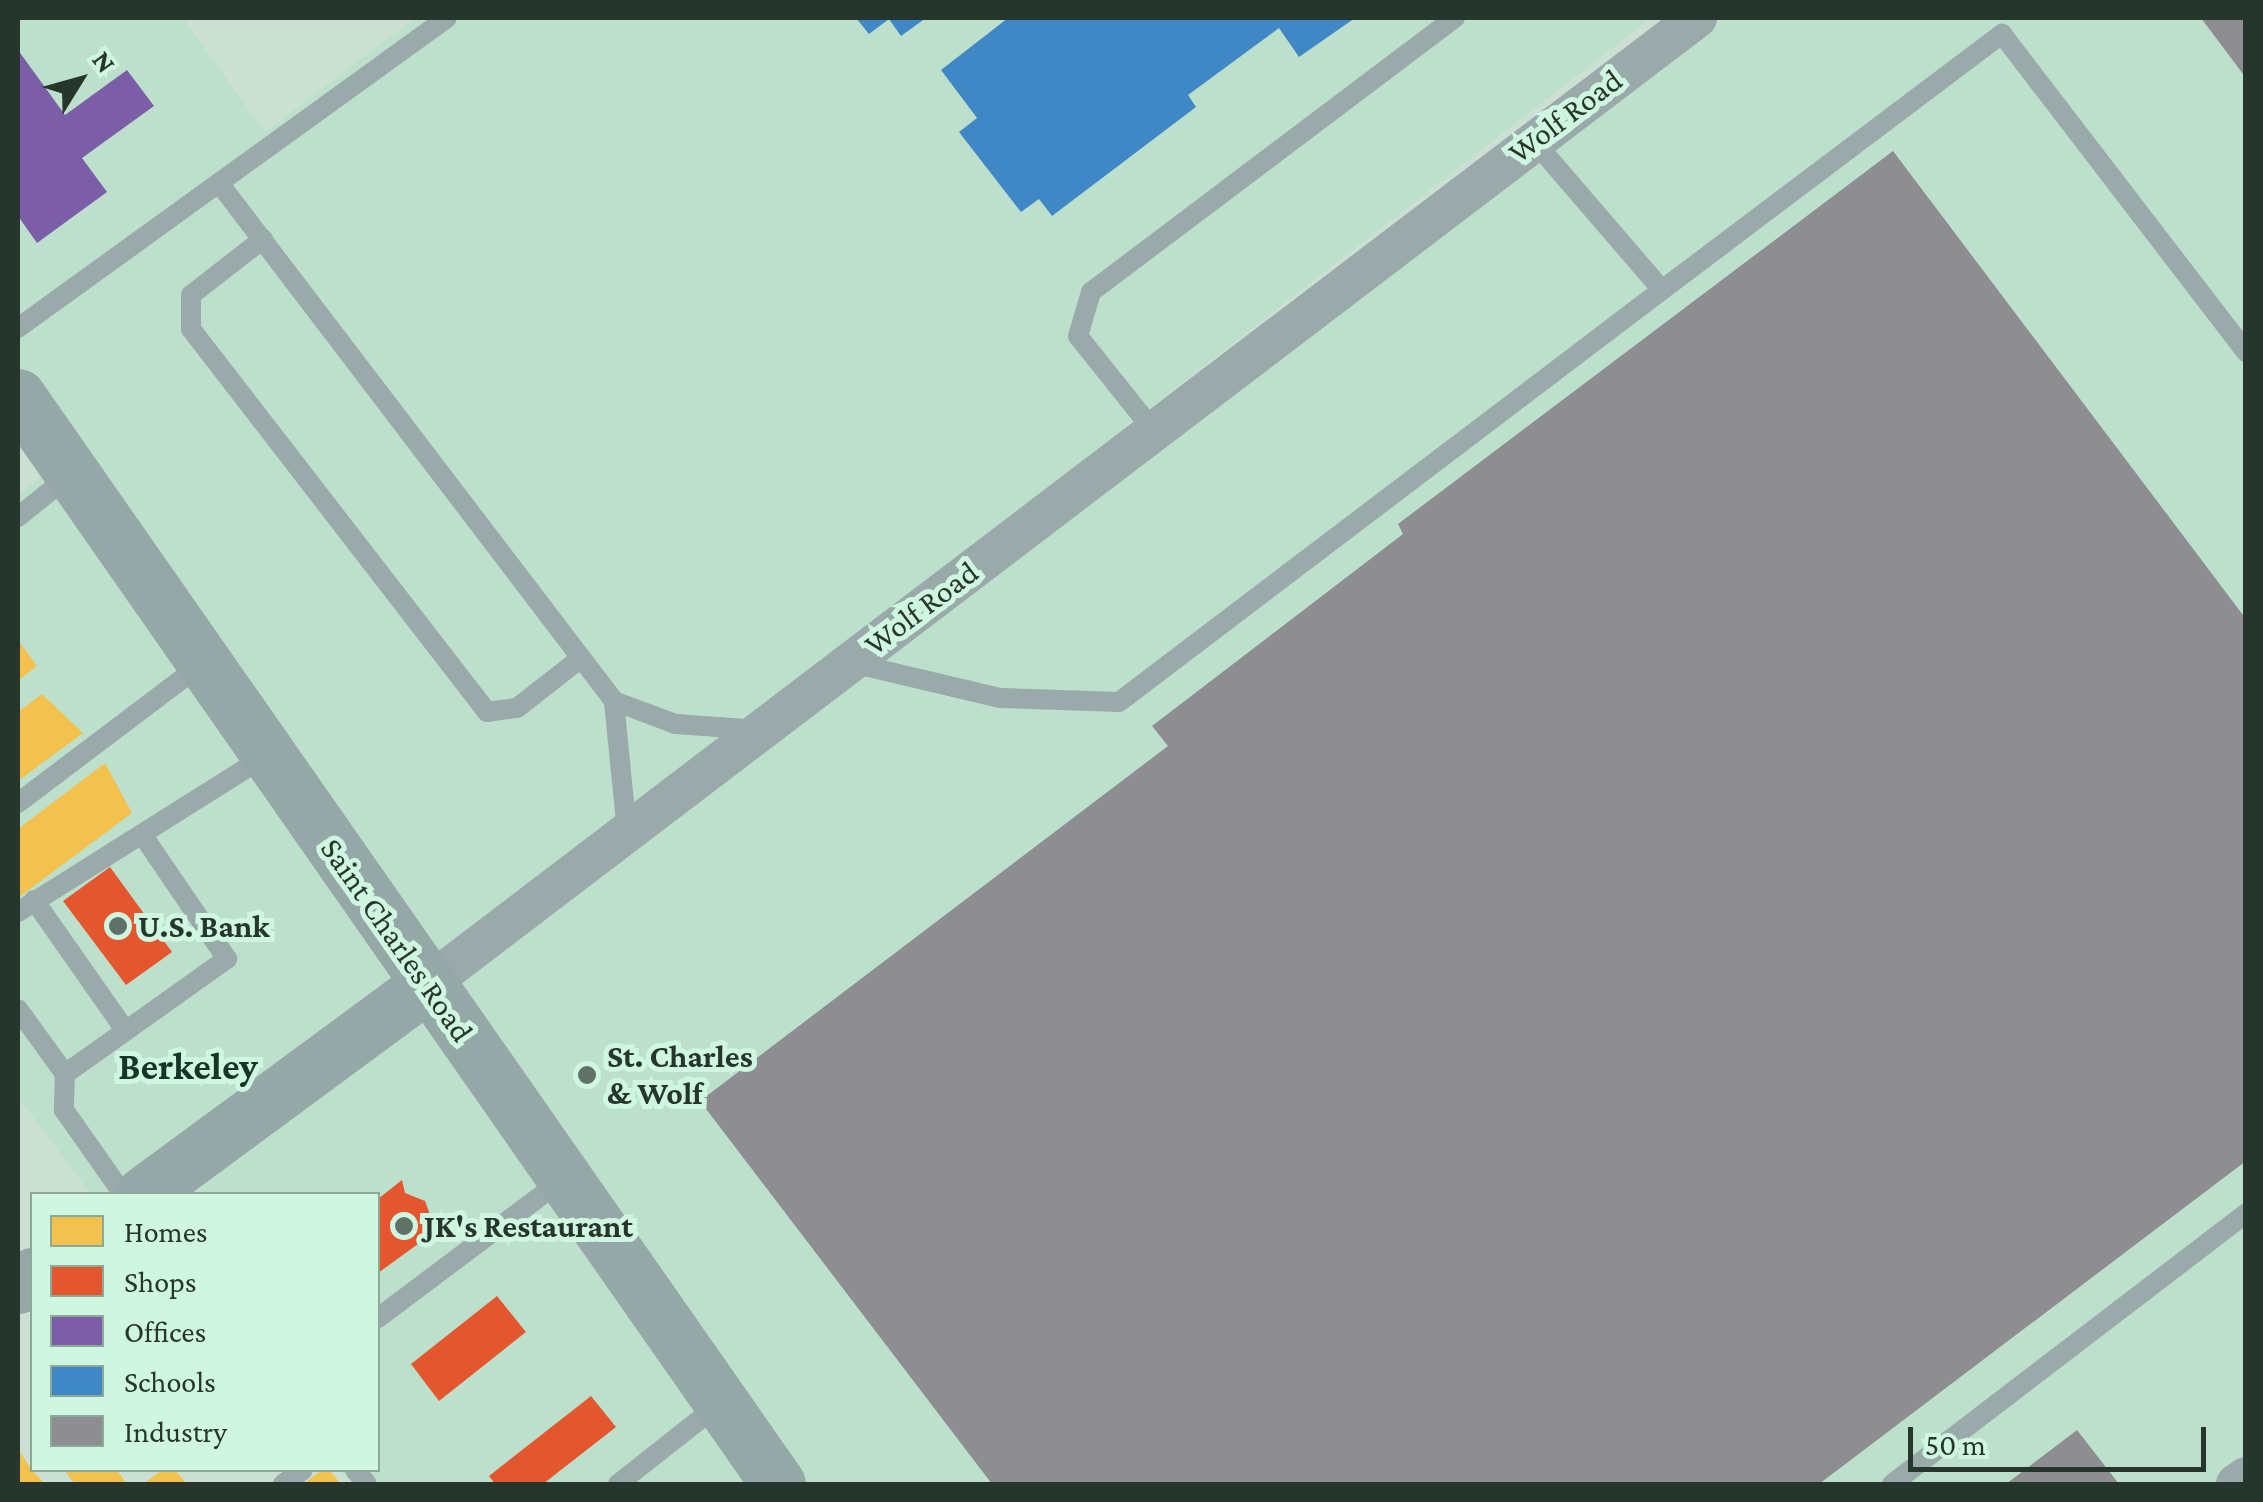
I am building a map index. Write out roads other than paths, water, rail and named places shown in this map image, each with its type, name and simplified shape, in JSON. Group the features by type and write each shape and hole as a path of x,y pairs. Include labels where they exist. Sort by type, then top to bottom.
{"main road":[{"name":"Saint Charles Road","path":"18,396 721,1402 770,1481"},
{"name":"Wolf Road","path":"143,1192 428,984"}],"street":[{"name":"Wolf Road","path":"428,984 1697,18"},
{"path":"2236,1484 2246,1478"}],"lane":[{"path":"18,328 446,18"},
{"path":"1154,430 1078,336 1091,292 1455,18"},
{"path":"850,662 1000,698 1119,702 2002,34 2246,352"},
{"path":"1533,140 1662,290"},
{"path":"220,183 614,701 627,832"},
{"path":"263,239 191,295 191,329 487,712 518,708 581,658"},
{"path":"18,517 72,474"},
{"path":"18,802 203,663"},
{"path":"614,701 676,724 761,730"},
{"path":"126,1030 26,906 125,837 145,839 268,754"},
{"path":"65,1074 227,959 145,839"},
{"path":"18,1009 65,1074 64,1110 141,1192"},
{"path":"380,1317 564,1179"},
{"path":"1892,1484 2246,1214"},
{"path":"618,1484 721,1402"}],"place":[{"name":"U.S. Bank","path":"118,926"},
{"name":"St. Charles & Wolf","path":"587,1075"},
{"name":"JK's Restaurant","path":"404,1226"}],"district":[{"name":"Berkeley","path":"188,1067"}]}
